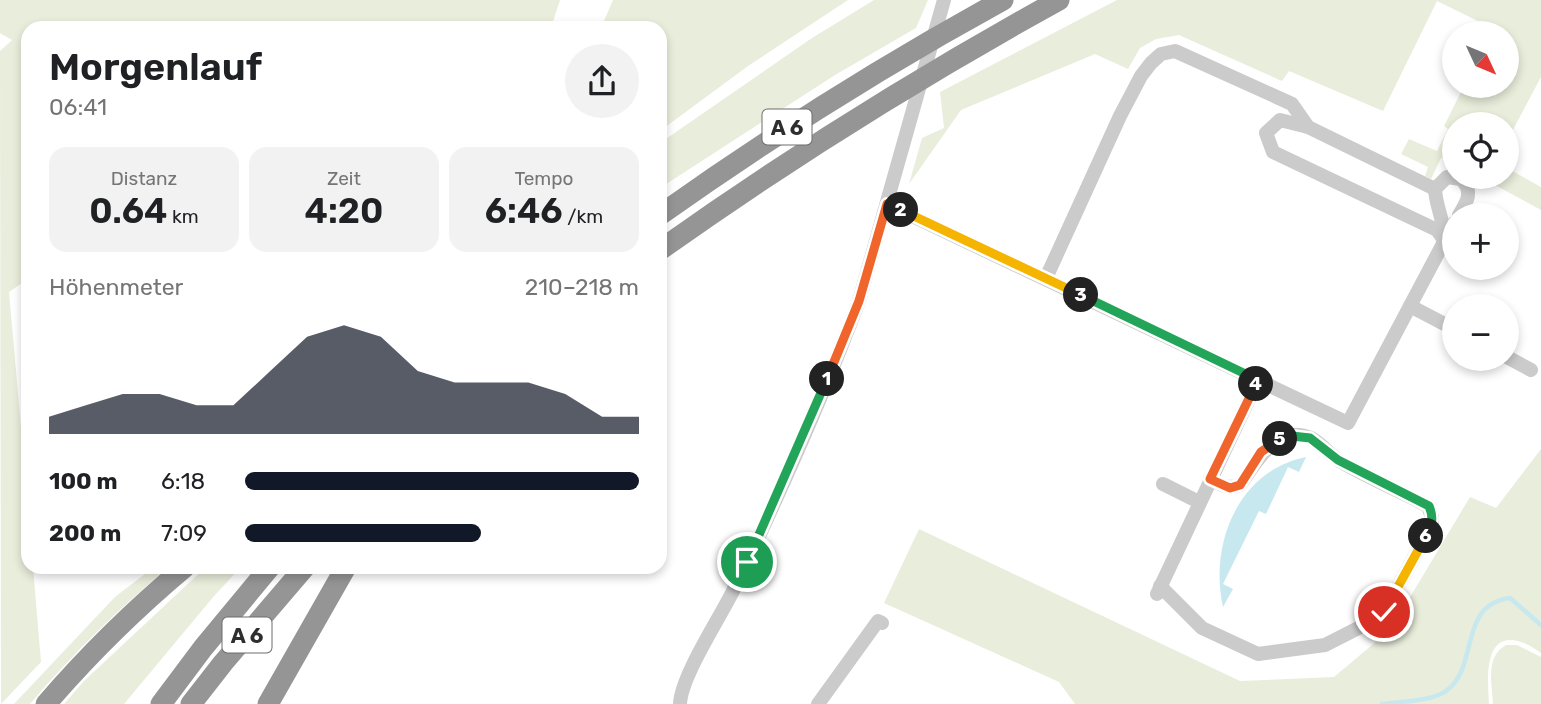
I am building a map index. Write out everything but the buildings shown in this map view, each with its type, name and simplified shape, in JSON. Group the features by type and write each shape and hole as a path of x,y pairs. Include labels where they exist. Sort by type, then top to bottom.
{"highway":[{"name":"A 6","path":"667,210 828,100 1003,0"},
{"name":"A 6","path":"667,245 744,191 902,89 1059,0"},
{"path":"46,704 94,650 177,574"},
{"name":"A 6","path":"161,704 264,574"},
{"name":"A 6","path":"191,704 299,574"},
{"name":"A 6","path":"268,704 342,574"}],"street":[{"path":"680,704 682,686 738,580 859,301 944,0"},
{"path":"1046,278 1120,116 1141,76 1161,54 1175,51 1292,104 1308,127"},
{"path":"1436,189 1308,127 1280,120 1266,133 1273,152 1437,230 1442,237"},
{"path":"1442,216 1436,200 1436,189 1447,177 1461,179 1467,184 1468,198 1465,203"},
{"path":"887,204 1348,423 1442,244"},
{"path":"1410,306 1442,323"},
{"path":"1519,364 1531,370"},
{"path":"1210,479 1230,488 1240,485 1261,452 1292,436 1301,436 1319,444 1338,460 1429,506 1432,525 1384,612 1376,620 1325,645 1258,654 1202,628 1158,590 1199,502 1210,479 1258,380"},
{"path":"1163,484 1199,502"},
{"path":"818,704 878,621 882,623"}],"green space":[{"path":"0,0 560,0 553,21 21,21 21,284 9,292 21,428 21,574 34,574 41,662 1,704 0,51 12,40 0,33"},
{"path":"613,0 848,0 748,66 667,126 667,21 604,21"},
{"path":"874,0 928,0 916,28 835,75 667,183 667,138 812,38"},
{"path":"1117,0 1541,0 1541,77 1519,118 1519,112 1451,112 1458,98 1519,98 1519,21 1478,21 1437,1 1383,111 1289,71 1282,81 1179,35 1156,39 1140,48 1128,69 1095,54 961,110 909,184 922,138 944,128 940,92"},
{"path":"1409,139 1437,151 1442,141 1442,158 1431,179 1425,176 1428,167 1401,154"},
{"path":"1519,175 1541,187 1541,210 1502,189 1519,189"},
{"path":"1541,449 1541,653 1521,642 1508,640 1499,643 1493,650 1488,672 1489,704 1075,704 1059,682 884,603 919,529 1240,681 1334,677 1391,629 1470,497 1496,508"},
{"path":"145,574 160,574 96,632 30,704 14,704 115,597"},
{"path":"199,574 234,574 124,704 64,704 84,681"},
{"path":"1506,645 1517,645 1541,657 1541,704 1493,704 1492,663 1499,650"}],"water":[{"path":"1306,457 1299,472 1288,467 1266,514 1259,511 1223,584 1233,589 1223,607 1221,559 1225,536 1234,514 1246,494 1262,477 1282,465"}],"waterway":[{"path":"1382,704 1425,699 1446,691 1463,667 1475,624 1482,612 1493,603 1510,598 1541,625"}],"route":[{"path":"747,562 842,345 859,301 887,204 1258,380 1210,479 1230,488 1240,485 1261,452 1280,439 1301,436 1310,438 1338,460 1429,506 1432,525 1384,612"}]}
